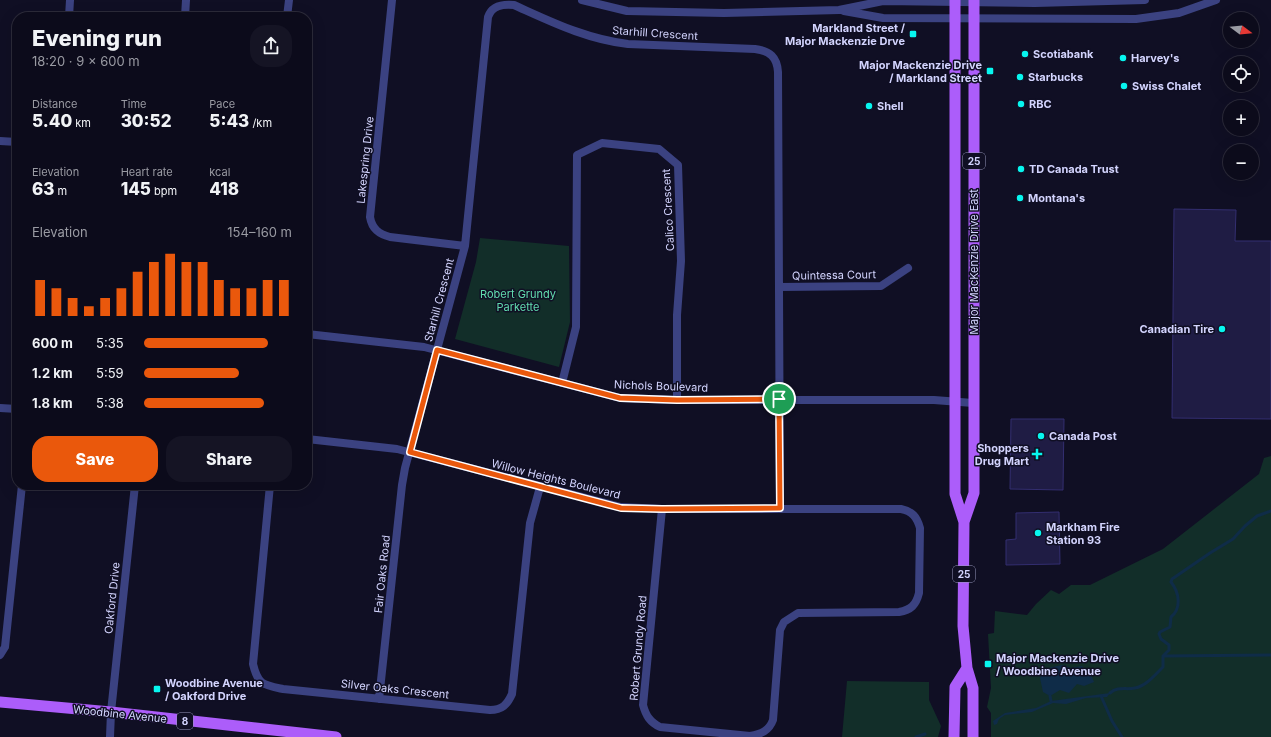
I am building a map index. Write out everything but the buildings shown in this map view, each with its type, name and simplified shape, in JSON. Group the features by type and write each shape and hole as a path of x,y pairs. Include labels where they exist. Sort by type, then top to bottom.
{"main road":[{"name":"Major MacKenzie Drive East","path":"955,0 955,494 964,522 963,626 967,668 973,688 973,737"},
{"name":"Major MacKenzie Drive East","path":"964,522 974,493 974,1"},
{"path":"954,737 955,687 967,668"},
{"name":"Woodbine Avenue","path":"0,702 111,712 336,737"}],"street":[{"path":"69,12 70,0"},
{"path":"185,12 186,0"},
{"path":"288,12 289,0"},
{"name":"Lakespring Drive","path":"392,0 370,217 371,223 380,234 390,237 465,246"},
{"path":"582,0 627,11 724,13 839,10 883,1 955,0 1035,2 1145,0"},
{"path":"839,10 883,18 1145,18 1179,13 1216,0"},
{"name":"Starhill Crescent","path":"410,452 465,246 488,17 490,11 495,8 506,4 514,5 573,32 601,39 628,44 755,49 767,52 776,60 778,72 780,508"},
{"path":"0,141 12,142"},
{"name":"Calico Crescent","path":"562,383 576,327 577,155 602,143 659,149 678,165 681,261 677,315 677,400"},
{"name":"Quintessa Court","path":"779,287 881,286 908,268"},
{"name":"Nichols Boulevard","path":"312,335 405,344 437,350 620,398 677,400 934,400 973,403"},
{"path":"0,408 12,409"},
{"name":"Willow Heights Boulevard","path":"312,439 380,446 410,452 621,508 900,508 908,510 918,521"},
{"name":"Fair Oaks Road","path":"380,699 400,501 405,468 410,452"},
{"name":"Silver Oaks Crescent","path":"269,490 252,664 255,675 260,683 283,689 498,710 504,707 512,694 529,531 540,487"},
{"path":"0,654 6,647 22,490"},
{"name":"Oakford Drive","path":"110,737 111,712 134,490"},
{"name":"Robert Grundy Road","path":"662,509 643,706 645,712 652,723 660,727 750,736 760,734 766,730 773,720 780,630 784,622 791,616 806,612 900,612 913,607 917,601 919,593 920,528 918,521"}],"green space":[{"name":"Robert Grundy Parkette","path":"480,238 569,246 570,322 559,367 455,339 476,262"},
{"path":"1271,456 1271,737 991,737 991,713 987,707 991,688 988,634 994,633 995,611 1027,615 1051,590 1059,594 1071,585 1090,585 1163,549 1259,474 1264,458"},
{"path":"847,681 929,682 929,700 941,726 938,737 842,737"}],"water":[{"path":"1062,665 1071,668 1082,666 1092,677 1094,682 1084,686 1077,684 1069,693 1060,690 1050,696 1043,692 1040,678 1044,669"},
{"path":"1110,693 1107,697 1086,698 1066,704 1053,703 1032,712 1005,715 999,719 997,724 994,725 993,721 1005,713 1036,708 1051,701"}],"waterway":[{"path":"1163,656 1169,650 1169,645 1161,639 1159,634 1170,627 1171,617 1178,605 1176,590 1171,582 1172,579 1233,539 1257,516 1271,511"},
{"path":"1163,656 1271,655"},
{"path":"1110,693 1119,689 1132,689 1147,683 1163,667 1163,656"},
{"path":"1050,696 1051,701"},
{"path":"1101,696 1112,721 1122,737"},
{"path":"916,737 925,734"}],"place":[{"name":"Markland Street / Major Mackenzie Drve","path":"913,34"},
{"name":"Scotiabank","path":"1025,54"},
{"name":"Harvey's","path":"1123,58"},
{"name":"Major Mackenzie Drive / Markland Street","path":"990,71"},
{"name":"Starbucks","path":"1020,77"},
{"name":"Swiss Chalet","path":"1124,86"},
{"name":"RBC","path":"1021,104"},
{"name":"Shell","path":"869,106"},
{"name":"TD Canada Trust","path":"1021,169"},
{"name":"Montana's","path":"1020,198"},
{"name":"Canadian Tire","path":"1222,329"},
{"name":"Canada Post","path":"1041,436"},
{"name":"Shoppers Drug Mart","path":"1037,454"},
{"name":"Markham Fire Station 93","path":"1038,533"},
{"name":"Major Mackenzie Drive / Woodbine Avenue","path":"988,664"},
{"name":"Woodbine Avenue / Oakford Drive","path":"157,689"}],"route":[{"path":"437,350 620,398 677,400 779,399 780,508 621,508 410,452 437,350"}]}
